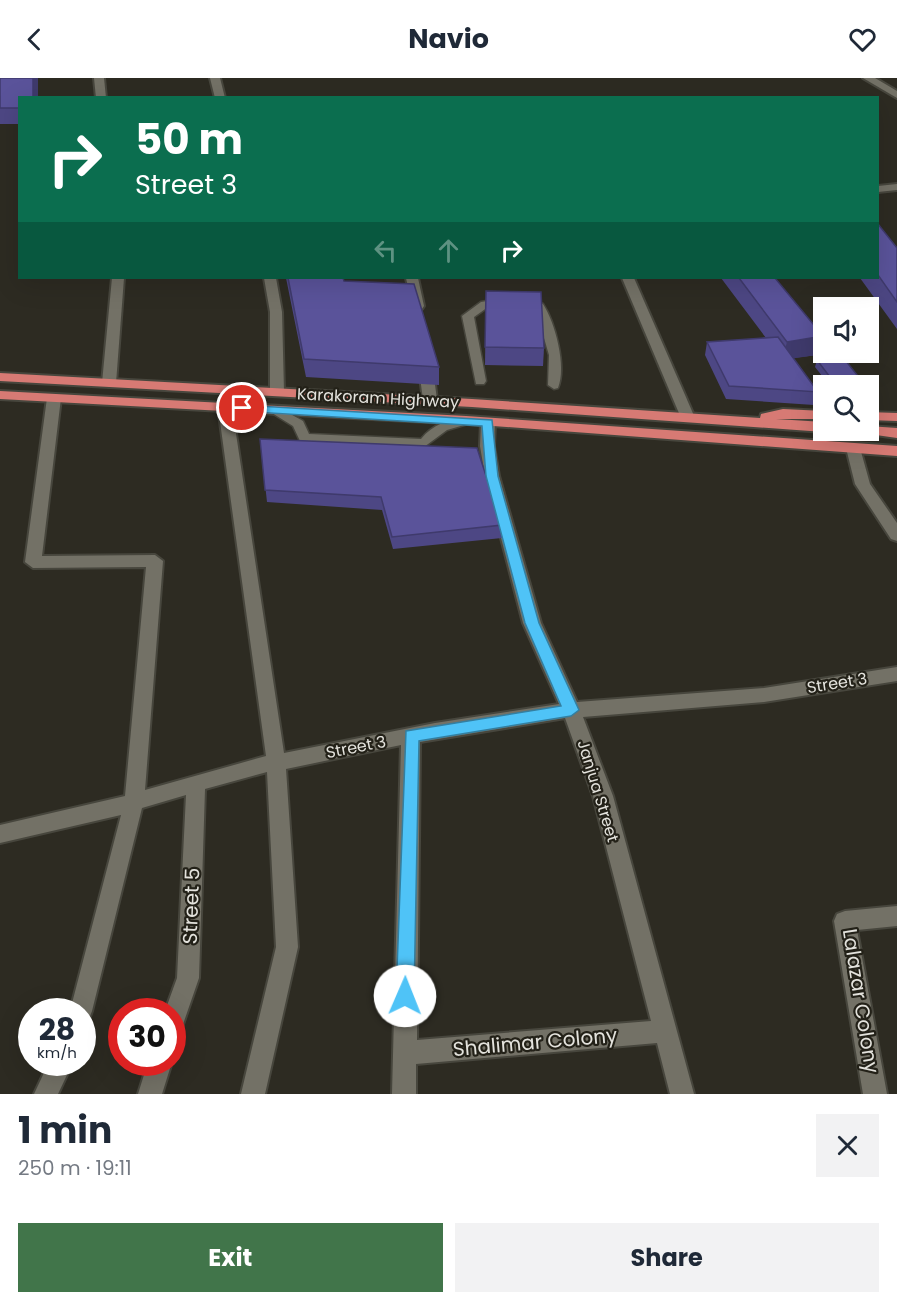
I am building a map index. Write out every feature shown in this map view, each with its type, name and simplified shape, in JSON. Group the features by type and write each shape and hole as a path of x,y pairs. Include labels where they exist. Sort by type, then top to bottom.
{"highway":[{"name":"Karakoram Highway","path":"0,377 430,400 813,426"},
{"name":"Karakoram Highway","path":"0,395 466,420 897,451"},
{"path":"741,422 783,413 813,414"},
{"path":"879,416 897,417"},
{"path":"879,431 897,433"}],"street":[{"path":"99,78 101,96"},
{"path":"215,78 220,96"},
{"path":"868,78 897,95"},
{"path":"879,189 897,187"},
{"path":"109,383 118,279"},
{"path":"270,279 276,312 277,392"},
{"path":"412,279 420,323"},
{"path":"628,279 688,418"},
{"path":"423,345 430,400"},
{"path":"0,395 0,400"},
{"path":"54,398 33,562 155,561 134,802 84,998"},
{"path":"225,407 276,762 287,946 253,1094"},
{"name":"Janjua Street","path":"488,423 487,446 492,476 532,623 571,710 603,796 682,1094"},
{"path":"853,448 854,468 866,491 897,535"},
{"name":"Street 3","path":"0,834 95,814 276,762 411,736 571,710 764,695 897,674"},
{"path":"404,1094 411,736"},
{"name":"Street 5","path":"181,998 188,978 196,784"},
{"name":"Lalazar Colony","path":"875,1094 845,921 897,916"},
{"name":"Shalimar Colony","path":"404,1053 666,1031"},
{"path":"46,1094 54,1076"},
{"path":"150,1094 156,1076"}],"lane":[{"path":"480,381 468,316 485,304 516,301 531,303 542,311 555,355 554,385"},
{"path":"276,410 298,424 305,438 424,443 434,430 447,424 466,420"}],"building":[{"path":"0,78 33,78 33,96 18,96 18,108 0,108"},
{"path":"879,225 897,248 897,302 879,276"},
{"path":"288,279 343,279 344,281 414,284 439,367 304,359"},
{"path":"740,279 776,279 813,324 813,338 787,342"},
{"path":"486,291 541,292 544,348 485,347"},
{"path":"778,337 813,385 813,392 729,386 707,342"},
{"path":"819,363 848,363 857,375 828,375"},
{"path":"260,439 477,448 502,525 392,537 381,497 265,490"}],"route":[{"path":"242,408 488,423 487,446 492,476 532,623 571,710 435,730 411,736 405,996"}]}
